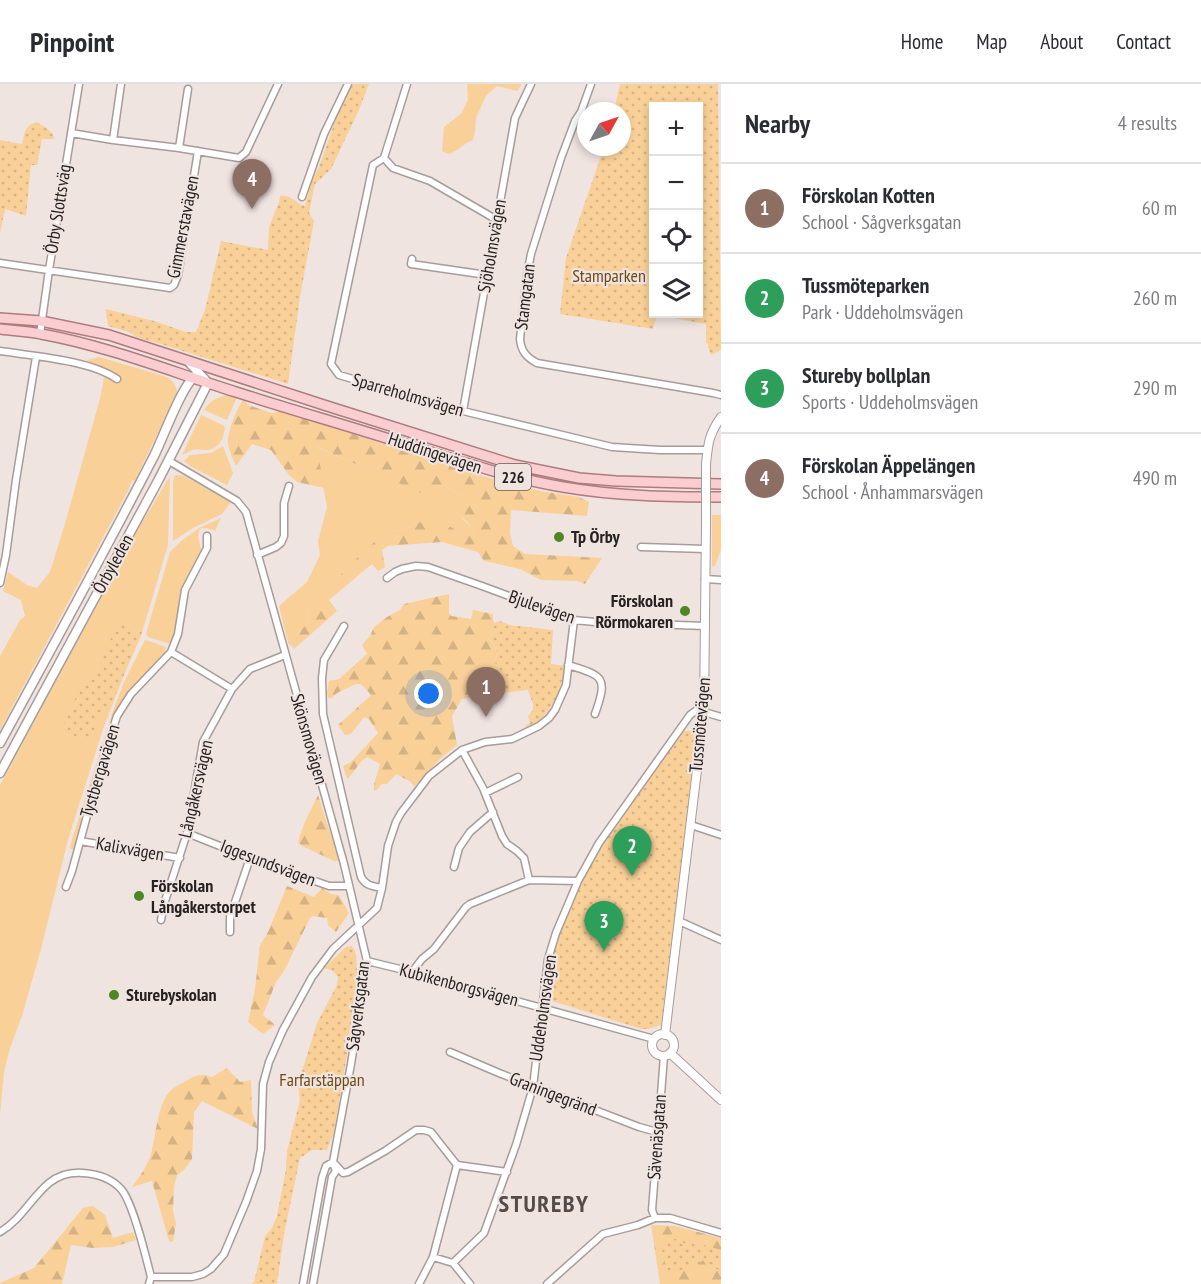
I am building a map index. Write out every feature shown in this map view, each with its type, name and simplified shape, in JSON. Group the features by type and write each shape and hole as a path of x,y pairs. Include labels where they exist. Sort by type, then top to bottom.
{"main road":[{"name":"Huddingevägen","path":"0,318 41,321 109,335 514,465 616,481 721,484"},
{"name":"Huddingevägen","path":"0,329 40,333 196,375 208,383 534,482 596,491 721,497"},
{"path":"185,359 196,375 213,369"},
{"name":"Örbyleden","path":"0,743 155,453 180,400 196,375"},
{"name":"Örbyleden","path":"0,773 169,461 208,383"},
{"path":"155,453 169,461"}],"street":[{"name":"Örby Slottsväg","path":"40,333 79,84"},
{"path":"113,140 121,84"},
{"path":"71,133 239,158 246,152 278,84"},
{"path":"302,197 324,134 348,84"},
{"name":"Sparreholmsvägen","path":"407,84 384,158 373,165 331,364 339,375 463,411 612,447 708,450"},
{"name":"Sjöholmsvägen","path":"463,411 515,118 531,84"},
{"name":"Stamgatan","path":"591,84 561,158 530,257 520,339 521,349 528,358 537,363 721,395"},
{"path":"179,148 188,89"},
{"name":"Gimmerstavägen","path":"49,270 170,288 174,285 178,275 198,151"},
{"path":"384,158 393,168 430,181 497,220"},
{"path":"412,259 411,264 487,275"},
{"path":"0,263 49,270"},
{"path":"0,351 59,359 101,370 117,379"},
{"path":"0,584 36,357"},
{"name":"Tussmötevägen","path":"665,1035 704,712 706,464 708,442 721,417"},
{"name":"Skönsmovägen","path":"169,461 237,501 246,512 359,924"},
{"path":"257,555 281,543 284,536 284,502 289,486"},
{"name":"Tystbergavägen","path":"66,887 117,716 131,694 171,652 178,634 185,590 207,548 207,536"},
{"path":"641,548 706,549"},
{"name":"Bjulevägen","path":"387,578 402,569 416,566 428,567 574,620 705,626"},
{"path":"705,579 721,580"},
{"path":"0,1232 15,1221 48,1184 62,1175 74,1172 97,1174 107,1178 122,1190 127,1198 150,1280 192,1277 211,1269 224,1254 246,1202 256,1171 261,1149 263,1084 269,1062 283,1030 312,977 333,949 377,908 388,846 401,813 429,776 462,750 485,742 512,739 539,726 555,710 566,685 574,620"},
{"path":"344,626 324,660 323,714 361,877 364,883 381,888"},
{"path":"171,652 232,689"},
{"name":"Långåkersvägen","path":"161,920 187,833 204,742 232,689 250,669 285,655"},
{"path":"568,665 590,672 598,676 602,682 603,689 595,714"},
{"name":"Uddeholmsvägen","path":"453,1263 484,1233 525,1118 533,1087 544,987 551,950 578,881 599,843 690,715 697,710 704,712"},
{"path":"704,712 721,717"},
{"path":"462,750 485,793 502,836 507,844 524,858 529,880"},
{"path":"485,793 518,777"},
{"path":"454,867 459,848 470,832 493,812"},
{"path":"691,825 721,834"},
{"name":"Iggesundsvägen","path":"187,833 329,886 349,886"},
{"name":"Kalixvägen","path":"80,841 180,858"},
{"path":"230,932 230,917 250,858"},
{"path":"412,972 434,949 470,904 529,880 578,881"},
{"path":"678,921 721,940"},
{"name":"Sågverksgatan","path":"313,1284 332,1177 336,1171 333,1162 367,962 359,924"},
{"name":"Kubikenborgsvägen","path":"367,962 543,1007 654,1039"},
{"path":"667,1055 673,1048 673,1044 671,1039 661,1035 654,1039 652,1046 654,1051 657,1054 667,1055 721,1100"},
{"name":"Graningegränd","path":"450,1053 533,1087 657,1132"},
{"name":"Sävenäsgatan","path":"655,1218 652,1210 657,1132 667,1055"},
{"path":"333,1162 343,1173 348,1172 416,1130 424,1130 431,1132 457,1165 507,1172"},
{"name":"Sågverksgatan","path":"303,1284 322,1178 326,1166 333,1162"},
{"path":"419,1284 433,1257 457,1165"},
{"path":"547,1284 603,1234 655,1218 670,1218 721,1233"},
{"path":"433,1257 453,1263 470,1284"}],"green space":[{"path":"353,84 369,84 331,169 315,184 309,213 314,221 300,297 288,384 136,337 129,332 108,326 106,309 186,332 196,332 205,310 221,241 268,250 269,227 280,196 287,196 305,206 313,178 337,116"},
{"path":"467,84 522,84 517,91 497,86 486,96 476,118 473,140 448,154 442,151 444,127 461,114 468,100"},
{"name":"Stamparken","path":"620,84 718,84 721,350 711,355 708,343 706,343 706,324 673,318 703,318 703,102 649,102 649,318 656,318 653,329 560,314 566,258 601,156 631,156 631,102 616,102"},
{"path":"36,122 53,134 54,139 42,139 37,165 31,165 26,216 5,209 0,233 0,140 22,144 27,128"},
{"path":"99,357 164,376 174,383 177,394 135,480 132,481 0,730 0,656 20,620 25,616 21,600 3,591 8,572 27,585 37,588 50,572 101,395 105,370 88,364 87,360"},
{"path":"228,395 237,397 227,420 204,410 214,400"},
{"path":"244,399 248,405 272,413 281,411 483,476 540,491 579,497 589,502 587,516 511,510 510,533 513,546 525,554 602,558 585,584 577,581 541,580 520,569 484,561 478,552 442,542 388,546 382,550 385,567 378,571 372,564 329,600 337,611 294,649 288,642 309,622 307,608 380,537 416,523 430,521 451,527 463,535 474,537 474,533 459,513 458,504 464,497 444,485 426,495 317,447 324,488 297,482 271,450 252,444 236,466 229,449 228,439 233,420"},
{"path":"201,415 223,425 225,428 222,439 211,449 192,450 182,455"},
{"path":"223,446 233,473 227,485 184,461 190,455 211,453"},
{"path":"316,447 426,494 444,485 464,497 461,517 472,528 475,538 463,535 451,527 416,523 404,529 388,532 361,554 307,608 309,622 288,642 279,606 307,582 320,555 318,541 327,507"},
{"path":"170,476 168,545 141,636 103,729 68,840 41,949 4,1072 0,1115 0,785 128,546"},
{"path":"174,476 184,476 231,502 222,514 173,541 173,483"},
{"path":"712,515 721,515 721,550 715,566 712,567"},
{"path":"221,518 215,531 208,528 200,529 198,536 202,551 185,583 172,643 148,637 146,634 170,552 199,528"},
{"path":"449,594 451,616 471,619 473,610 493,614 495,623 490,640 496,649 496,655 495,666 492,669 493,682 478,688 468,698 462,699 452,716 457,745 440,759 414,787 411,782 396,774 387,784 382,784 374,791 380,764 367,757 348,779 343,766 351,762 378,733 369,719 364,717 351,734 345,735 338,725 371,695 362,685 357,684 328,698 329,681 339,679 367,654 362,645 374,627 400,610 404,604"},
{"path":"500,621 509,625 553,630 551,664 566,666 561,686 549,710 526,729 525,726 530,723 528,716 533,710 528,690 472,695 478,688 493,682 492,669 495,666 496,652 490,640 495,623"},
{"path":"118,622 142,632 111,706 104,707 89,742 61,730 85,677 95,675"},
{"path":"145,640 166,647 165,653 125,699 113,717 76,841 73,849 70,849 114,708"},
{"path":"699,730 661,1025 641,1029 549,1000 552,960 556,944 586,872 604,842 678,738 684,731"},
{"path":"318,795 339,861 334,861 298,842"},
{"path":"287,886 314,897 322,888 331,894 339,895 349,913 336,932 328,925 327,918 313,916 310,918 284,971 276,982 263,1015 275,1025 263,1034 248,1022 255,989 260,945 268,932"},
{"name":"Farfarstäppan","path":"351,946 356,955 358,989 334,1132 327,1150 312,1150 300,1158 284,1234 277,1284 251,1284 254,1282 265,1236 272,1228 277,1216 287,1151 300,1100 298,1084 317,1023 337,985 338,977 333,971 324,968 346,947"},
{"path":"227,1068 240,1082 251,1080 252,1112 258,1129 202,1101 194,1112 192,1159 177,1175 174,1187 173,1211 176,1224 173,1242 169,1241 152,1181 132,1187 149,1160 160,1111 170,1091 195,1076 212,1077"},
{"path":"93,1206 105,1215 113,1238 133,1232 136,1240 113,1247 92,1248 71,1245 62,1284 0,1284 34,1268 83,1208"},
{"path":"651,1225 675,1226 721,1238 721,1284 660,1284"},
{"path":"680,1239 682,1243 704,1245 721,1250 721,1271 703,1260 691,1268 667,1271 661,1245"}],"place":[{"name":"Förskolan Äppelängen","path":"252,209"},
{"name":"Tp Örby","path":"559,537"},
{"name":"Förskolan Rörmokaren","path":"685,611"},
{"name":"Förskolan Kotten","path":"486,717"},
{"name":"Tussmöteparken","path":"632,876"},
{"name":"Förskolan Långåkerstorpet","path":"139,896"},
{"name":"Stureby bollplan","path":"604,951"},
{"name":"Sturebyskolan","path":"114,995"}],"district":[{"name":"STUREBY","path":"544,1204"}]}
